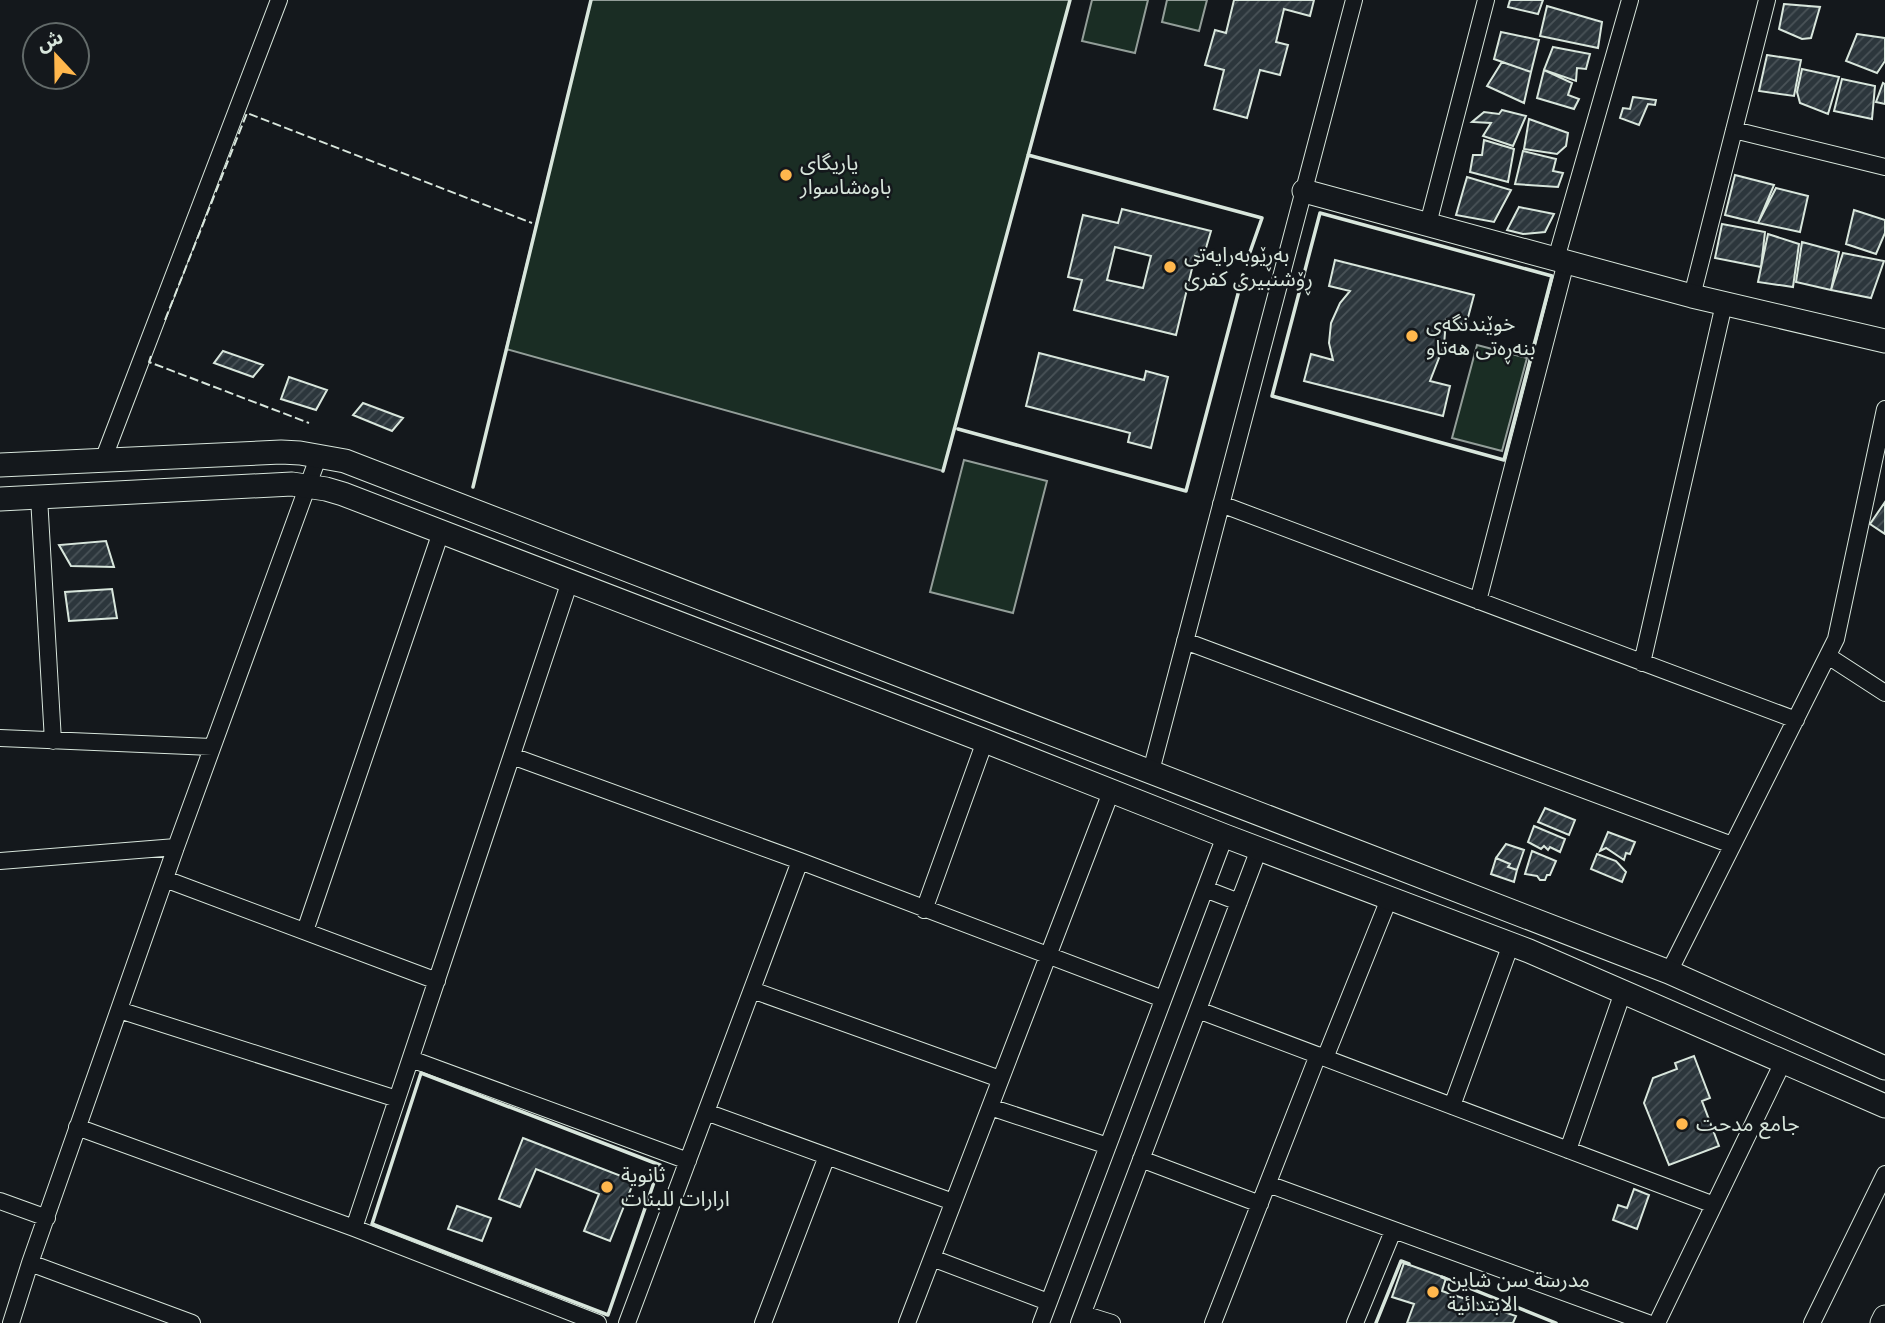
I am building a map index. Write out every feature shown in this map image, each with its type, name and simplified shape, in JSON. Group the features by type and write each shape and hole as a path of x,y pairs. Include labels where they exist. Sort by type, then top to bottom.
{"street":[{"path":"103,460 279,0"},
{"path":"1151,771 1354,0"},
{"path":"1428,224 1486,0"},
{"path":"1478,601 1561,260 1630,0"},
{"path":"1692,296 1768,0"},
{"path":"1734,130 1885,167"},
{"path":"1304,191 1692,296 1885,341"},
{"path":"1642,663 1724,304"},
{"path":"1669,972 1836,639 1885,409"},
{"path":"0,465 281,452 345,461 1669,972 1885,1068"},
{"path":"11,1323 118,1010 319,456"},
{"path":"0,499 278,485 307,485 343,494 1511,944 1885,1106"},
{"path":"39,497 53,741"},
{"path":"1221,504 1796,720"},
{"path":"305,932 441,532"},
{"path":"354,1228 570,581"},
{"path":"1185,641 1732,845"},
{"path":"1828,656 1885,693"},
{"path":"0,738 212,747"},
{"path":"924,910 985,741"},
{"path":"1061,771 1074,741"},
{"path":"512,755 1163,999"},
{"path":"907,1323 1111,792"},
{"path":"1041,1323 1225,836"},
{"path":"1332,876 1342,846"},
{"path":"0,861 176,847"},
{"path":"1112,1323 1081,1318 1259,849"},
{"path":"627,1323 800,861"},
{"path":"165,879 437,981"},
{"path":"1205,889 1239,902"},
{"path":"1213,1323 1388,898"},
{"path":"1452,1106 1511,944"},
{"path":"752,990 1000,1079"},
{"path":"1568,1150 1623,992"},
{"path":"118,1010 397,1099"},
{"path":"1198,1010 1714,1205"},
{"path":"411,1059 688,1161"},
{"path":"1657,1323 1784,1060"},
{"path":"989,1107 1108,1146"},
{"path":"706,1112 953,1202"},
{"path":"78,1127 354,1228 598,1323"},
{"path":"762,1323 827,1156"},
{"path":"1141,1159 1260,1204"},
{"path":"1812,1323 1885,1174"},
{"path":"1268,1184 1648,1323"},
{"path":"0,1201 47,1218"},
{"path":"1355,1323 1392,1231"},
{"path":"932,1258 1048,1302"},
{"path":"30,1263 192,1323"},
{"path":"1882,1323 1885,1317"}],"green space":[{"name":"یاریگای باوەشاسوار","path":"591,0 1070,0 943,471 506,349"},
{"path":"1092,0 1148,0 1135,53 1082,41"},
{"path":"1167,0 1207,0 1199,31 1162,22"},
{"path":"1477,345 1527,358 1502,451 1452,438"},
{"path":"964,460 1047,481 1013,613 930,592"}],"building":[{"path":"1234,0 1314,0 1310,16 1284,9 1276,42 1288,45 1280,75 1260,70 1247,118 1214,109 1224,70 1205,65 1215,30 1226,33"},
{"path":"1510,0 1543,0 1538,14 1508,7"},
{"path":"1784,4 1820,7 1811,38 1802,39 1779,29"},
{"path":"1547,6 1602,22 1598,48 1540,36"},
{"path":"1501,32 1539,40 1531,72 1494,59"},
{"path":"1857,34 1885,38 1885,61 1877,73 1846,61"},
{"path":"1553,47 1590,54 1586,69 1577,68 1576,81 1544,70"},
{"path":"1767,55 1801,60 1794,96 1759,91"},
{"path":"1502,62 1531,72 1524,103 1487,86"},
{"path":"1802,69 1839,77 1828,114 1800,103 1797,92"},
{"path":"1544,70 1572,83 1568,95 1579,99 1574,109 1537,98"},
{"path":"1842,79 1875,86 1872,119 1834,111"},
{"path":"1883,83 1885,84 1885,104 1876,102"},
{"path":"1633,97 1656,100 1655,105 1648,104 1639,125 1620,118 1623,108 1630,109"},
{"path":"1502,110 1526,116 1513,146 1483,136 1491,123 1472,122 1484,112 1499,114"},
{"path":"1529,119 1568,133 1566,146 1557,154 1524,149"},
{"path":"1484,140 1514,149 1508,182 1470,172 1473,155 1482,155"},
{"path":"1523,151 1556,159 1553,171 1563,173 1558,187 1515,184"},
{"path":"1735,175 1774,185 1758,223 1725,215"},
{"path":"1467,177 1511,190 1494,222 1456,215"},
{"path":"1776,188 1808,196 1800,232 1758,223"},
{"path":"1519,207 1554,214 1545,232 1523,234 1507,230"},
{"name":"بەڕێوبەرایەتی ڕۆشنبیری کفری","path":"1122,209 1211,231 1203,258 1195,256 1176,335 1074,310 1082,280 1068,277 1083,215 1118,223","holes":["1115,247 1151,256 1143,288 1107,280"]},
{"path":"1854,210 1885,220 1885,233 1876,254 1846,244"},
{"path":"1722,224 1765,232 1761,267 1715,258"},
{"path":"1768,234 1799,244 1793,287 1758,282"},
{"path":"1802,242 1839,252 1831,290 1796,282"},
{"path":"1843,253 1884,261 1871,298 1831,290"},
{"path":"1335,260 1474,295 1466,325 1446,320 1444,345 1430,381 1450,386 1443,416 1304,381 1311,354 1333,360 1329,343 1331,323 1340,303 1350,291 1329,286"},
{"path":"223,351 263,365 253,377 214,363"},
{"path":"1039,353 1144,380 1146,371 1168,377 1151,448 1128,442 1130,433 1026,406"},
{"path":"289,377 327,390 316,410 281,399"},
{"path":"363,403 403,418 392,431 353,415"},
{"path":"1885,502 1885,534 1870,524"},
{"path":"106,541 114,567 71,566 59,545"},
{"path":"112,589 117,618 69,621 65,592"},
{"path":"1545,808 1575,820 1569,835 1538,822"},
{"path":"1534,826 1565,839 1560,852 1550,847 1548,850 1544,846 1541,849 1528,842"},
{"path":"1608,832 1635,842 1624,860 1606,848 1600,851"},
{"path":"1506,844 1524,850 1517,870 1496,858"},
{"path":"1532,851 1556,861 1545,880 1525,874"},
{"path":"1597,854 1616,861 1626,872 1622,882 1591,869"},
{"path":"1496,858 1517,870 1514,882 1491,874"},
{"name":"جامع مدحت","path":"1694,1056 1710,1098 1702,1101 1719,1146 1669,1165 1644,1103 1653,1078 1677,1069 1675,1063"},
{"name":"ثانوية ارارات للبنات","path":"523,1138 634,1181 610,1241 584,1231 599,1194 536,1169 520,1207 499,1199"},
{"path":"1634,1189 1649,1195 1637,1229 1613,1220 1618,1205 1627,1208"},
{"path":"457,1206 491,1218 482,1241 448,1229"},
{"name":"مدرسة سن شاين الابتدائية","path":"1404,1263 1446,1278 1442,1291 1516,1316 1513,1323 1407,1323 1414,1304 1392,1297"}],"fence":[{"path":"165,320 247,113 532,223"},
{"path":"151,356 149,362 309,423"}],"wall":[{"path":"473,487 591,0"},
{"path":"943,471 1070,0"},
{"path":"1028,155 1262,218 1250,252"},
{"path":"1320,213 1552,276 1504,460 1272,396 1320,213"},
{"path":"958,429 1186,491 1243,275"},
{"path":"421,1073 660,1165 608,1315 372,1224 421,1073"},
{"path":"1376,1323 1401,1261 1409,1264"},
{"path":"1442,1277 1556,1323"}],"place":[{"name":"یاریگای باوەشاسوار","path":"786,175"},
{"name":"بەڕێوبەرایەتی ڕۆشنبیری کفری","path":"1170,267"},
{"name":"خوێندنگەی بنەڕەتی هەتاو","path":"1412,336"},
{"name":"جامع مدحت","path":"1682,1124"},
{"name":"ثانوية ارارات للبنات","path":"607,1187"},
{"name":"مدرسة سن شاين الابتدائية","path":"1433,1292"}]}
